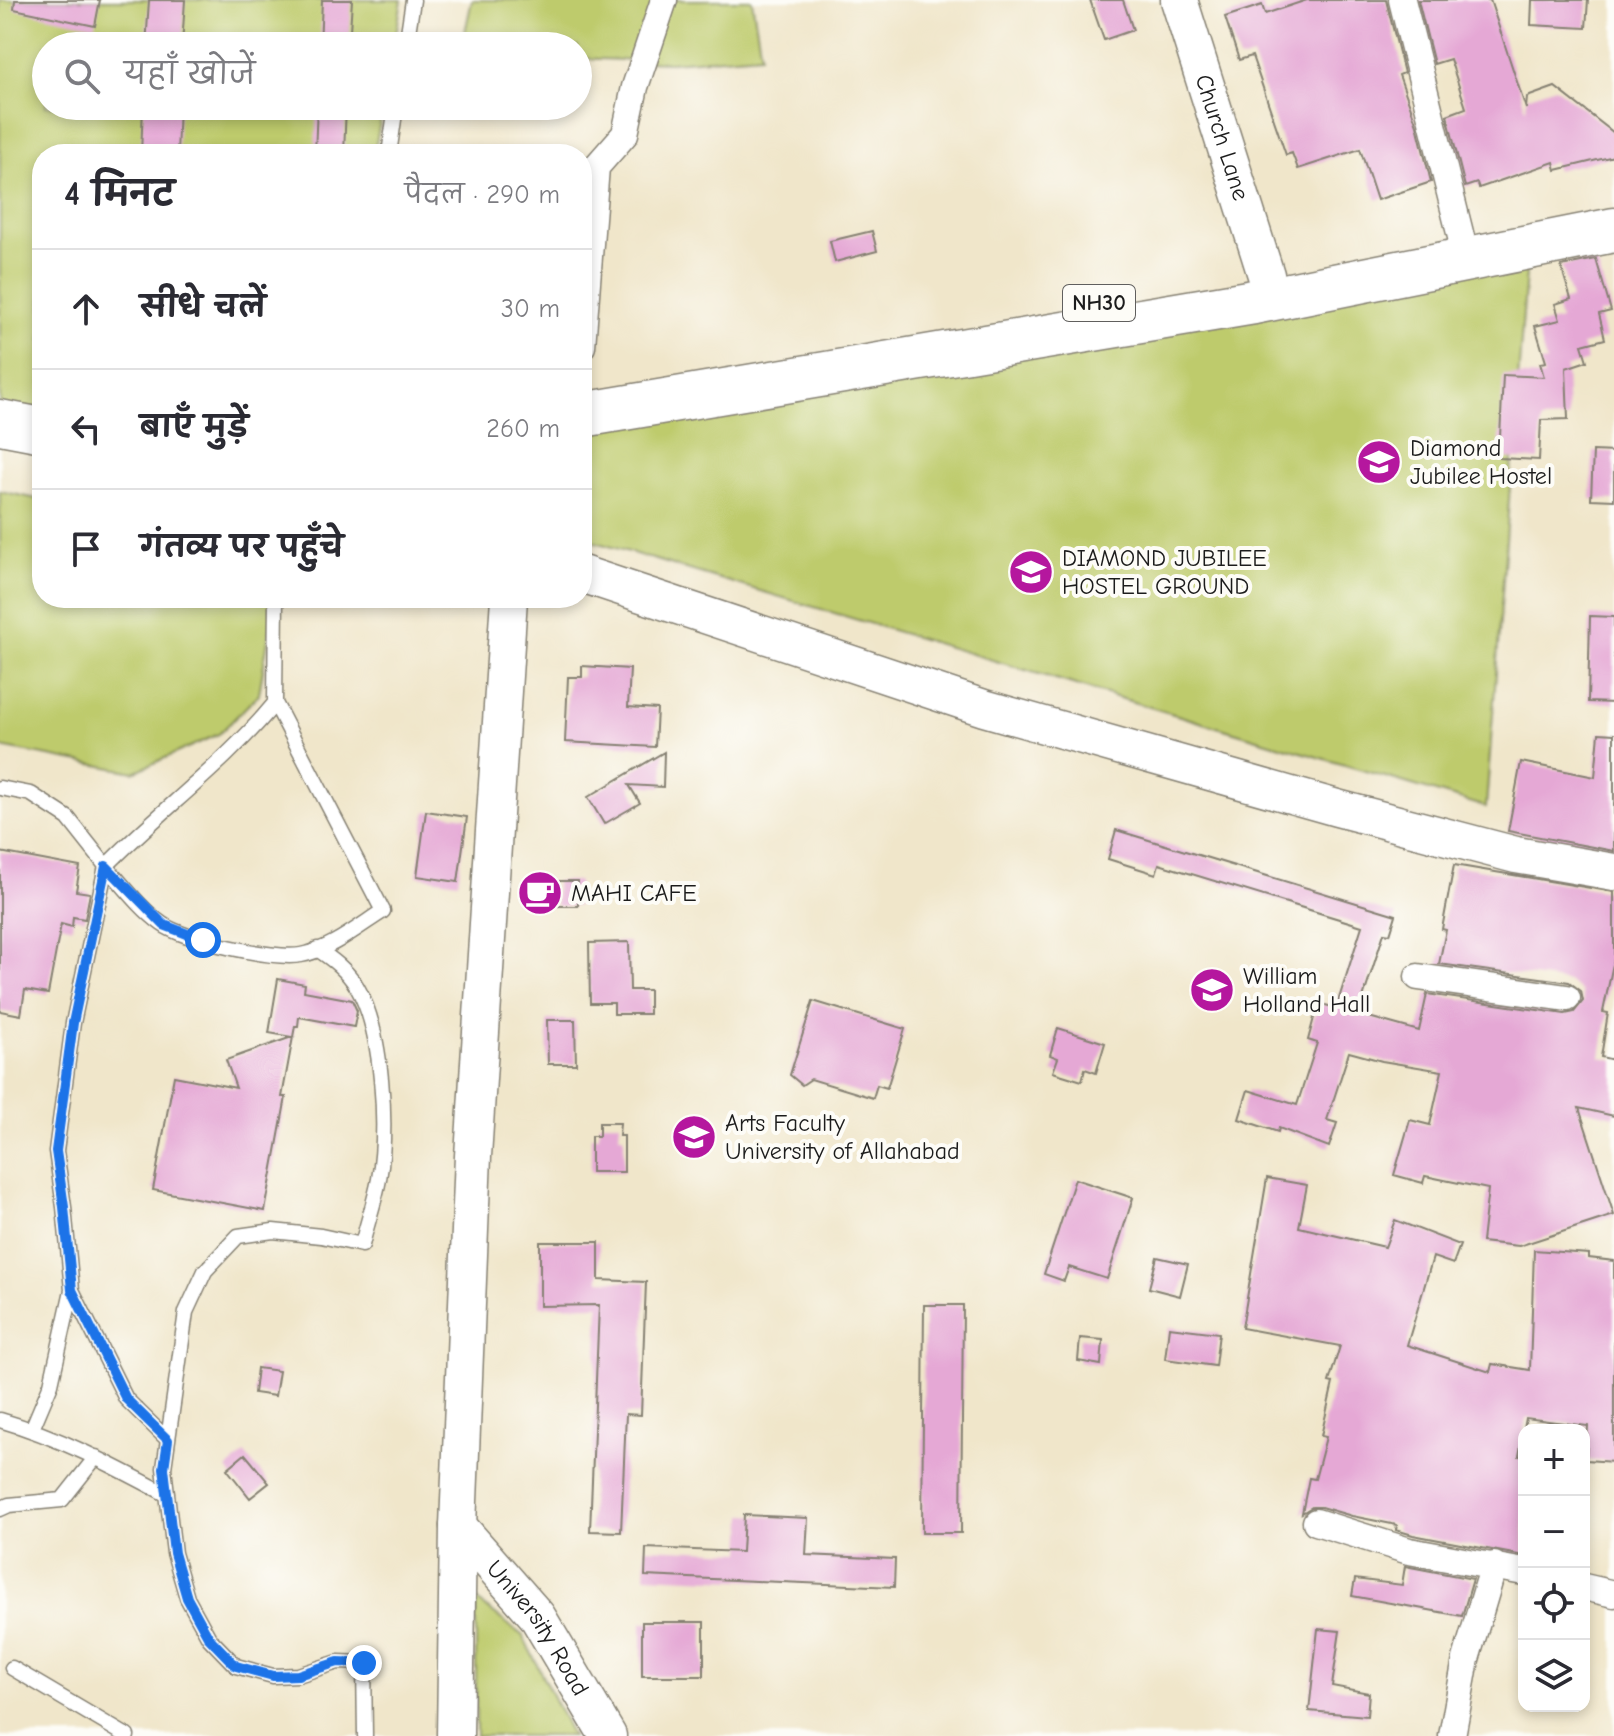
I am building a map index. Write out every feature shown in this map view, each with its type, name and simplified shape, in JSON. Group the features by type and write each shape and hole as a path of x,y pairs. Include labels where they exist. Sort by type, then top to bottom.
{"highway":[{"name":"NH30","path":"592,388 1268,287 1461,237 1614,207"},
{"path":"592,413 1268,287 1614,230"},
{"path":"0,422 32,428"},
{"path":"0,447 32,452"}],"street":[{"path":"592,218 596,167 625,134 635,87 664,0"},
{"name":"Church Lane","path":"1179,0 1268,287"},
{"path":"1402,0 1461,237"},
{"path":"592,577 999,712 1337,808 1516,855 1614,872"},
{"path":"455,1736 458,1526 473,1156 508,608"},
{"path":"1418,977 1567,998"},
{"path":"1316,1522 1409,1551 1518,1571"},
{"name":"University Road","path":"458,1526 537,1616 608,1736"},
{"path":"1452,1736 1466,1659 1494,1565"},
{"path":"1590,1588 1614,1594"}],"lane":[{"path":"408,32 413,0"},
{"path":"390,144 394,120"},
{"path":"0,788 31,794 68,818 106,866 164,925 203,940 274,955 302,955 342,938 383,911 275,703 276,608"},
{"path":"32,1429 51,1384 72,1290 56,1151 73,1023 106,866 252,731 275,703"},
{"path":"317,949 339,964 357,986 377,1048 382,1123 379,1178 362,1245 321,1236 273,1231 238,1236 205,1271 186,1312 164,1468 174,1553 187,1598 209,1638 236,1666 273,1676 298,1675 338,1662 364,1663 365,1736"},
{"path":"72,1290 126,1399 168,1440"},
{"path":"0,1420 32,1429 96,1457 166,1494"},
{"path":"0,1509 9,1505 62,1500 96,1457"},
{"path":"12,1668 127,1736"}],"green space":[{"path":"0,0 402,0 396,32 32,32 32,120 380,120 376,144 32,144 32,422 0,419"},
{"path":"472,0 752,0 761,55 670,62 592,59 592,32 465,32"},
{"path":"1527,260 1486,807 592,541 592,429"},
{"path":"0,491 32,498 32,608 273,608 259,694 219,734 134,772 0,747"},
{"path":"476,1600 523,1636 572,1736 476,1736"}],"building":[{"path":"15,0 100,0 95,26 14,9"},
{"path":"149,0 185,0 183,32 147,32"},
{"path":"322,0 352,0 350,32 321,32"},
{"path":"1090,0 1123,0 1133,30 1104,40"},
{"path":"1307,0 1386,0 1404,73 1399,75 1417,125 1431,182 1377,200 1360,149 1298,169 1292,153 1286,155 1252,56 1239,60 1225,17 1262,5 1265,14"},
{"path":"1418,0 1490,0 1526,109 1527,97 1555,87 1614,133 1614,156 1556,170 1554,162 1479,188 1477,183 1465,187 1447,115 1466,108 1450,59 1434,64"},
{"path":"1532,0 1588,0 1586,28 1531,25"},
{"path":"142,120 178,120 177,144 141,144"},
{"path":"316,120 345,120 344,144 315,144"},
{"path":"872,231 877,251 835,262 830,241"},
{"path":"1596,259 1611,311 1599,314 1605,339 1582,345 1587,361 1566,368 1568,419 1541,420 1539,460 1499,458 1503,375 1544,377 1540,363 1546,362 1535,326 1560,320 1555,304 1571,299 1561,266"},
{"path":"1593,451 1614,452 1614,500 1591,499"},
{"path":"1590,616 1614,617 1614,703 1588,702"},
{"path":"582,666 630,669 628,707 657,709 655,747 565,742 568,677 582,677"},
{"path":"1599,733 1614,734 1614,851 1508,831 1521,762 1595,777"},
{"path":"664,752 663,787 629,785 640,803 604,824 588,797"},
{"path":"426,811 467,817 458,882 417,876"},
{"path":"1116,830 1396,915 1390,934 1384,933 1358,1014 1419,1031 1427,994 1565,1014 1574,1012 1583,1001 1581,991 1569,982 1439,964 1454,865 1614,892 1614,959 1603,1012 1608,1013 1601,1057 1614,1060 1614,1116 1579,1108 1614,1215 1519,1246 1482,1242 1488,1189 1425,1176 1423,1183 1394,1175 1410,1120 1430,1125 1442,1071 1349,1052 1327,1120 1337,1123 1329,1147 1279,1128 1278,1132 1239,1119 1248,1090 1297,1105 1317,1043 1308,1040 1318,1003 1336,1008 1362,926 1159,864 1156,874 1108,859"},
{"path":"0,852 80,867 76,891 90,893 85,919 73,917 72,927 61,924 48,994 25,990 21,1015 0,1011"},
{"path":"556,881 578,881 578,906 556,906"},
{"path":"629,942 630,990 649,990 649,1014 614,1014 614,1003 590,1003 589,943"},
{"path":"278,979 305,984 304,991 352,1000 357,1011 354,1027 299,1017 282,1097 286,1097 265,1211 153,1190 174,1076 236,1088 226,1060 292,1037 269,1033"},
{"path":"813,1001 905,1029 887,1088 877,1085 873,1098 811,1079 802,1085 790,1075"},
{"path":"547,1020 575,1020 576,1064 548,1064"},
{"path":"1058,1028 1105,1043 1096,1073 1085,1069 1082,1081 1053,1072 1058,1058 1050,1055"},
{"path":"599,1123 620,1123 619,1136 624,1136 624,1172 591,1172 591,1136 599,1136"},
{"path":"1267,1178 1307,1185 1299,1227 1385,1247 1395,1220 1460,1245 1453,1264 1433,1257 1407,1345 1490,1372 1492,1364 1530,1370 1534,1250 1589,1254 1589,1258 1614,1261 1614,1462 1590,1460 1590,1424 1526,1418 1525,1424 1518,1424 1518,1555 1413,1535 1396,1530 1397,1525 1321,1507 1312,1507 1302,1513 1309,1478 1315,1479 1326,1437 1321,1436 1333,1383 1329,1382 1340,1346 1242,1328"},
{"path":"1075,1179 1133,1198 1107,1279 1069,1267 1064,1281 1044,1274"},
{"path":"540,1242 599,1242 599,1280 646,1282 641,1415 626,1414 621,1532 590,1531 599,1305 540,1306"},
{"path":"1157,1257 1188,1264 1180,1296 1149,1288"},
{"path":"924,1305 963,1305 961,1533 922,1533"},
{"path":"1169,1327 1219,1333 1215,1366 1165,1359"},
{"path":"1080,1338 1103,1340 1101,1365 1078,1361"},
{"path":"257,1368 279,1371 275,1396 254,1393"},
{"path":"245,1454 269,1483 250,1498 227,1469"},
{"path":"744,1515 808,1518 806,1555 895,1559 894,1587 645,1576 646,1548 742,1552"},
{"path":"1405,1566 1473,1579 1462,1616 1352,1596 1355,1579 1402,1585"},
{"path":"642,1622 704,1622 704,1676 642,1676"},
{"path":"1318,1629 1340,1631 1332,1686 1369,1693 1367,1716 1309,1711"}],"place":[{"name":"Diamond Jubilee Hostel","path":"1379,462"},
{"name":"DIAMOND JUBILEE HOSTEL GROUND","path":"1031,572"},
{"name":"MAHI CAFE","path":"540,893"},
{"name":"William Holland Hall","path":"1212,990"},
{"name":"Arts Faculty University of Allahabad","path":"694,1137"}],"route":[{"path":"203,940 164,925 106,866 73,1023 56,1151 72,1290 126,1399 168,1440 164,1468 174,1553 187,1598 209,1638 236,1666 273,1676 298,1675 338,1662 364,1663"}]}
